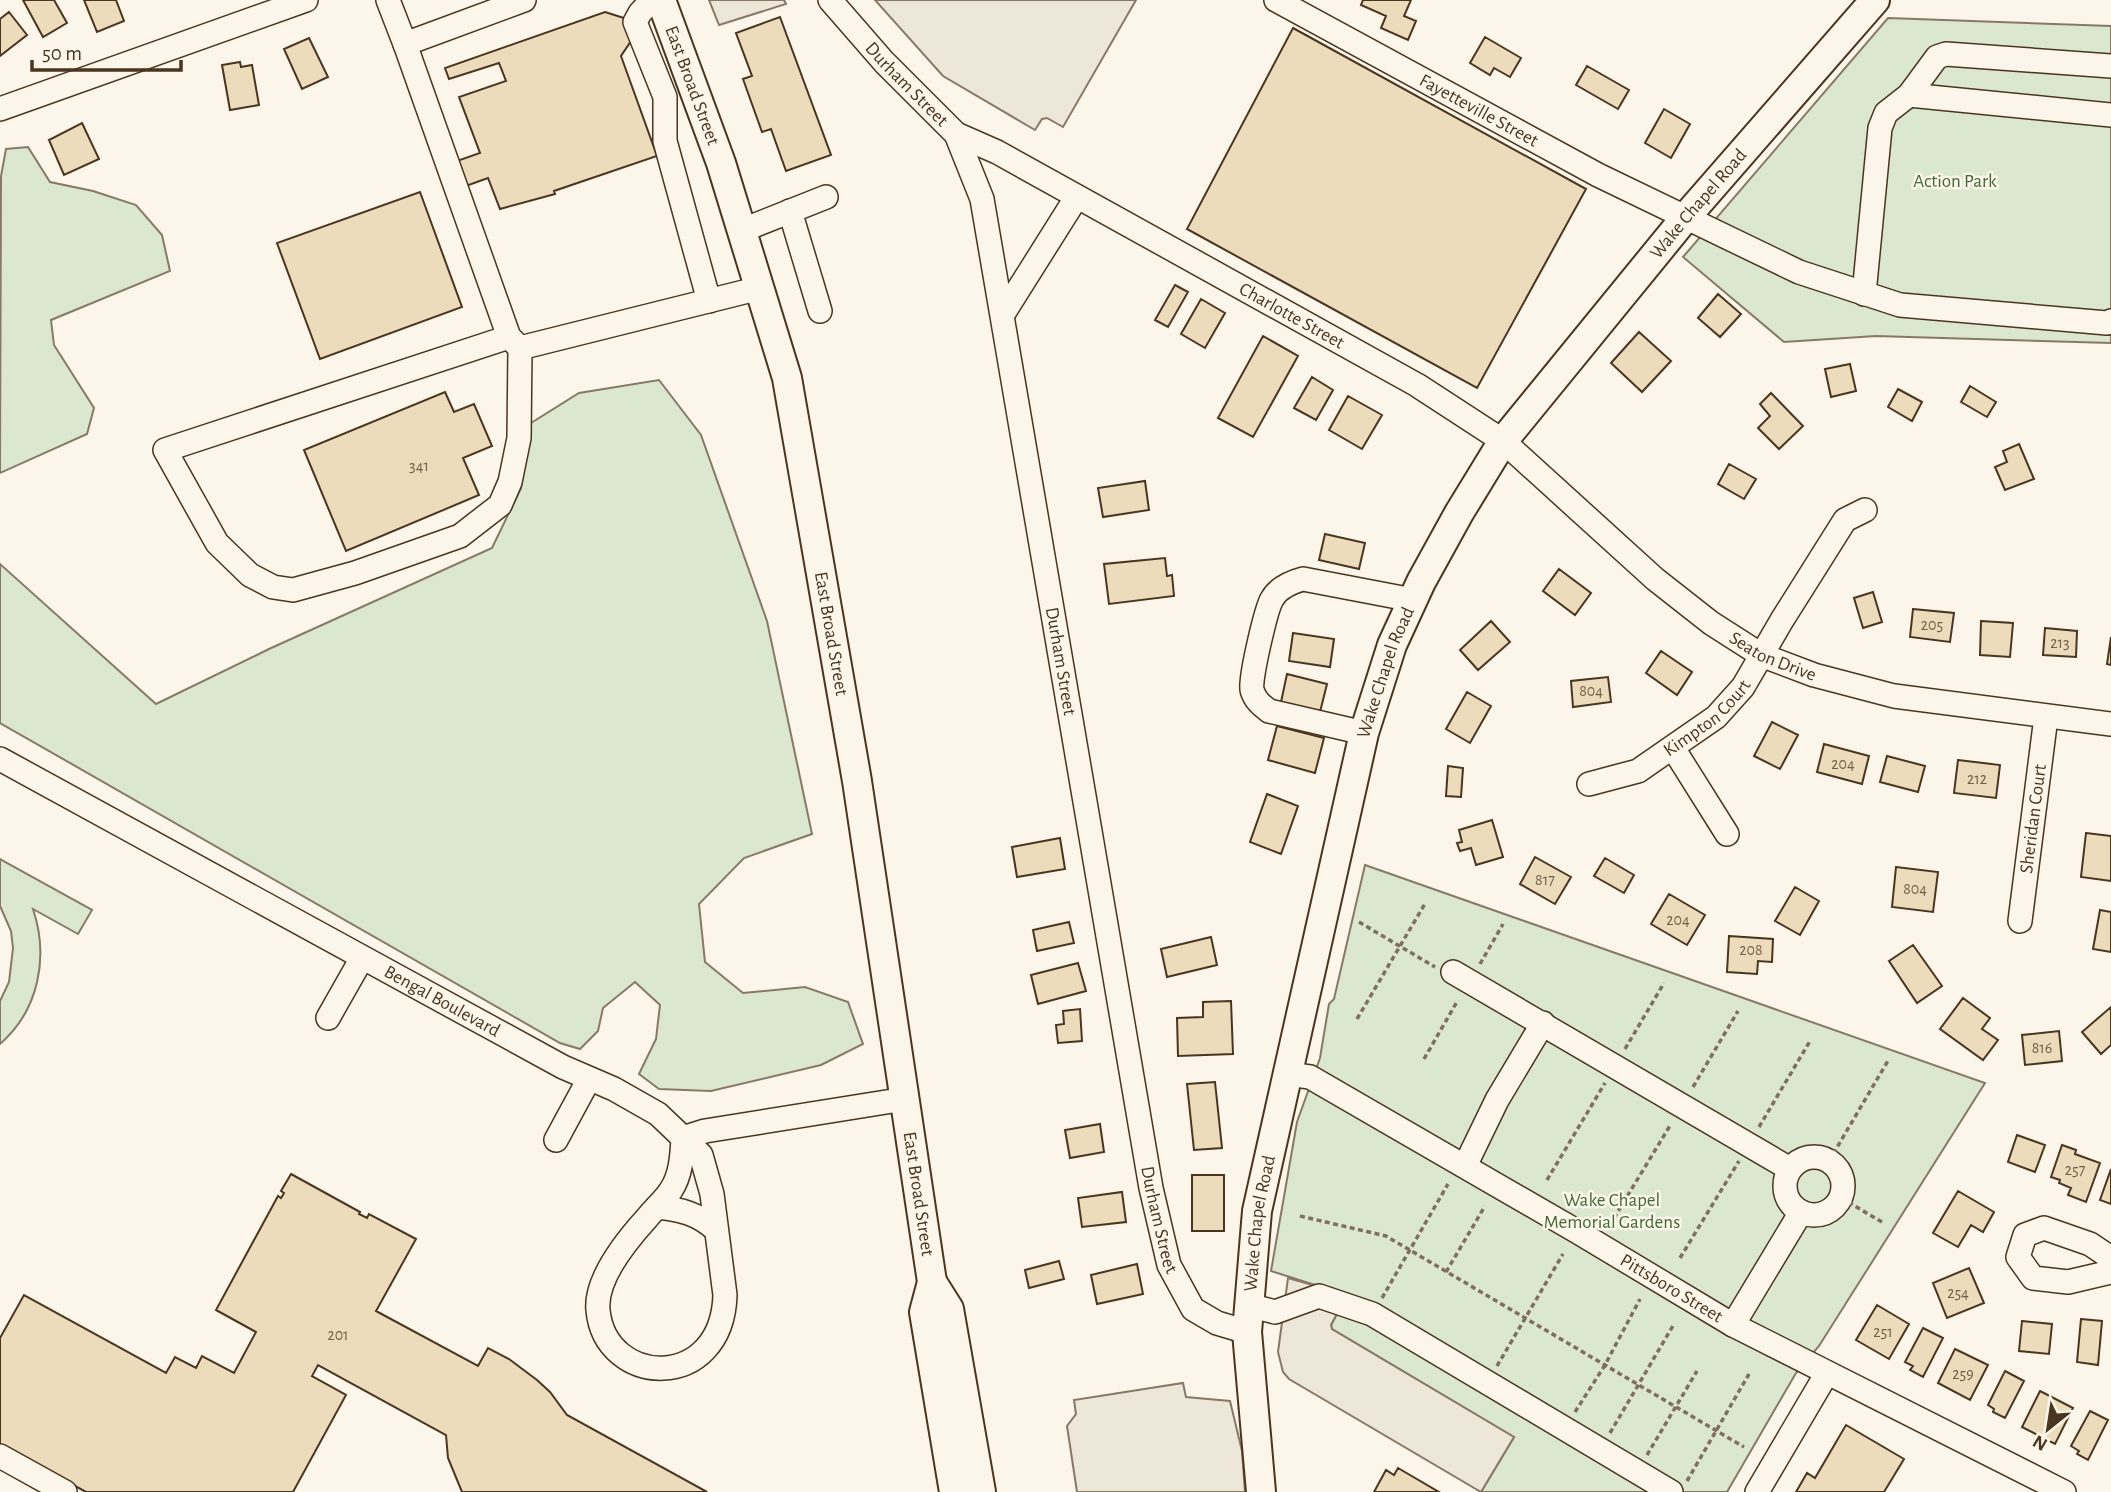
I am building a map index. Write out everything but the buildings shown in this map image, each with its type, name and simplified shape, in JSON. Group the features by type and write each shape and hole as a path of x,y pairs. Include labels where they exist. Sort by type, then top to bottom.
{"main road":[{"name":"East Broad Street","path":"661,0 695,89 743,230 787,378 857,781 905,1099 932,1282 924,1312 954,1492"},
{"name":"Wake Chapel Road","path":"1261,1492 1248,1319 1257,1211 1364,733 1392,645 1459,513 1503,441 1685,219 1875,0"},
{"name":"East Broad Street","path":"932,1282 950,1309 981,1492"}],"street":[{"path":"0,109 306,0"},
{"path":"388,0 515,342 519,438 510,482 500,505 460,536 355,573 293,590 273,587 250,575 217,543 165,450 515,342 760,288"},
{"path":"405,44 524,0"},
{"path":"652,0 635,22 665,97 665,141 709,301"},
{"name":"Durham Street","path":"830,0 884,62 956,134 982,199 1151,1188 1169,1265 1193,1309 1217,1323 1275,1312 1319,1296 1372,1314 1637,1472 1679,1487"},
{"name":"Fayetteville Street","path":"1276,0 1598,175 1799,272 1900,305 2107,323 2111,321"},
{"path":"1864,293 1880,128 1886,113 1909,95 1937,57 1946,54 2111,66"},
{"path":"665,97 695,89"},
{"path":"1909,95 2111,115"},
{"name":"Charlotte Street","path":"956,134 997,152 1417,385 1503,441"},
{"path":"743,230 826,197"},
{"path":"1003,314 1076,198"},
{"path":"790,211 820,311"},
{"name":"Seaton Drive","path":"1503,441 1655,579 1711,623 1761,655 1814,675 1894,696 2111,724"},
{"name":"Kimpton Court","path":"1589,784 1638,771 1716,717 1743,687 1845,520 1864,510"},
{"path":"1364,733 1269,711 1256,701 1250,687 1262,629 1272,599 1290,583 1303,579 1413,600"},
{"name":"Sheridan Court","path":"2020,921 2046,717"},
{"path":"1673,748 1727,834"},
{"name":"Bengal Boulevard","path":"0,759 563,1067 658,1114 701,1156 712,1194 716,1230"},
{"path":"328,1018 362,958"},
{"path":"1453,972 1790,1169"},
{"path":"1465,1166 1497,1100 1543,1023"},
{"name":"Pittsboro Street","path":"1288,1074 1310,1077 1733,1325 2064,1492"},
{"path":"556,1140 589,1079"},
{"path":"657,1207 684,1211 707,1222 716,1230 725,1295 718,1332 700,1355 681,1366 656,1368 642,1365 617,1349 601,1323 599,1297 606,1274 635,1231 657,1207 676,1180 683,1138 705,1131 905,1099"},
{"path":"1815,1157 1829,1161 1839,1170 1843,1179 1841,1198 1836,1206 1819,1215 1801,1212 1787,1197 1786,1178 1790,1169 1805,1158 1815,1157"},
{"path":"1733,1325 1801,1212"},
{"path":"2111,1258 2090,1244 2044,1228 2025,1236 2018,1257 2033,1278 2068,1282 2111,1272"},
{"path":"1757,1492 1827,1373"},
{"path":"0,1456 65,1492"}],"path":[{"path":"1357,1019 1426,902"},
{"path":"1359,922 1442,971 1453,972"},
{"path":"1829,1161 1889,1059"},
{"path":"1372,1314 1448,1184"},
{"path":"1841,1198 1882,1222"},
{"path":"1446,1272 1485,1206"},
{"path":"1300,1216 1379,1233 1744,1447"},
{"path":"1487,1383 1563,1254"},
{"path":"1564,1429 1605,1365 1640,1299"},
{"path":"1600,1450 1674,1324"},
{"path":"1637,1472 1697,1371"},
{"path":"1679,1487 1749,1374"}],"green space":[{"name":"Action Park","path":"1888,18 2111,26 2111,343 1876,336 1784,342 1683,257"},
{"path":"28,147 50,182 93,191 136,205 162,235 170,271 51,320 54,345 94,408 87,434 0,473 1,176 6,149"},
{"path":"659,380 701,435 767,621 812,834 744,858 699,904 705,962 743,993 805,987 848,1002 863,1044 821,1065 711,1091 659,1089 639,1074 656,1039 660,1005 635,982 603,1008 598,1031 580,1049 560,1043 0,723 0,564 156,704 269,649 492,548 521,488 531,423 579,393"},
{"path":"0,859 92,910 78,934 33,909 40,946 37,982 24,1015 0,1044 0,1001 9,982 13,948 11,931 0,906"},
{"name":"Wake Chapel Memorial Gardens","path":"1365,865 1985,1083 1819,1346 1796,1373 1727,1492 1481,1492 1514,1437 1332,1329 1331,1325 1339,1310 1337,1292 1271,1271 1297,1122 1320,1058 1329,1004 1334,999"}],"shaded area":[{"path":"709,0 784,0 786,4 719,25"},
{"path":"875,0 1136,0 1063,127 1047,118 1042,119 1035,130 943,76"},
{"path":"1288,1278 1337,1292 1339,1310 1331,1325 1332,1329 1514,1437 1481,1492 1289,1379 1283,1372 1278,1352"},
{"path":"1183,1383 1186,1397 1230,1401 1242,1451 1245,1492 1077,1492 1067,1426 1076,1414 1074,1400"}]}
